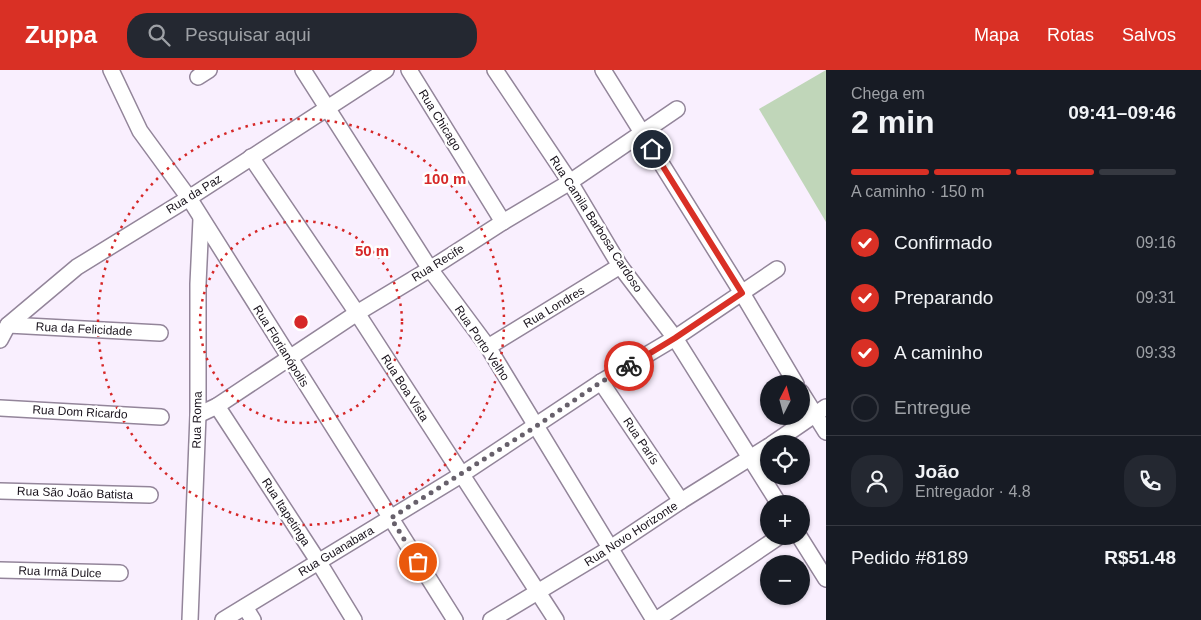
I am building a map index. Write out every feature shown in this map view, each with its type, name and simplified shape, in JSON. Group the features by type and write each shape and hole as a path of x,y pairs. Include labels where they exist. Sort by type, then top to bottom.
{"street":[{"name":"Rua Florianópolis","path":"111,70 140,131 189,198 288,358 455,620"},
{"name":"Rua Porto Velho","path":"304,70 430,269 488,347 609,549 655,620"},
{"name":"Rua da Paz","path":"8,325 77,267 189,198 386,70"},
{"name":"Rua Chicago","path":"409,70 502,222"},
{"name":"Rua Camila Barbosa Cardoso","path":"495,70 570,182 620,266 675,338 774,495"},
{"path":"603,70 742,293 791,375"},
{"name":"Rua Recife","path":"198,415 217,406 357,313 430,269 502,222 570,182 677,109"},
{"name":"Rua Boa Vista","path":"251,158 357,313 556,620"},
{"name":"Rua Roma","path":"190,620 198,415 198,284 201,219"},
{"name":"Rua Londres","path":"488,347 620,266"},
{"name":"Rua Guanabara","path":"223,620 461,475 601,382 675,338 777,269"},
{"path":"0,340 8,325"},
{"name":"Rua da Felicidade","path":"8,325 160,333"},
{"name":"Rua París","path":"601,382 681,501"},
{"path":"810,401 820,411 826,432"},
{"name":"Rua Itapetinga","path":"217,406 354,620"},
{"name":"Rua Dom Ricardo","path":"0,408 161,417"},
{"name":"Rua Novo Horizonte","path":"785,435 820,411"},
{"name":"Rua Novo Horizonte","path":"491,620 609,549 760,452"},
{"name":"Rua São João Batista","path":"0,491 150,495"},
{"path":"655,620 767,545"},
{"path":"805,545 826,580"},
{"name":"Rua Irmã Dulce","path":"0,570 120,574"},
{"path":"245,607 253,620"}],"green space":[{"path":"826,70 826,222 759,109"}],"way so far":[{"path":"418,562 391,518 461,475 601,382 629,366"}],"route":[{"path":"629,366 742,293 652,149"}]}
